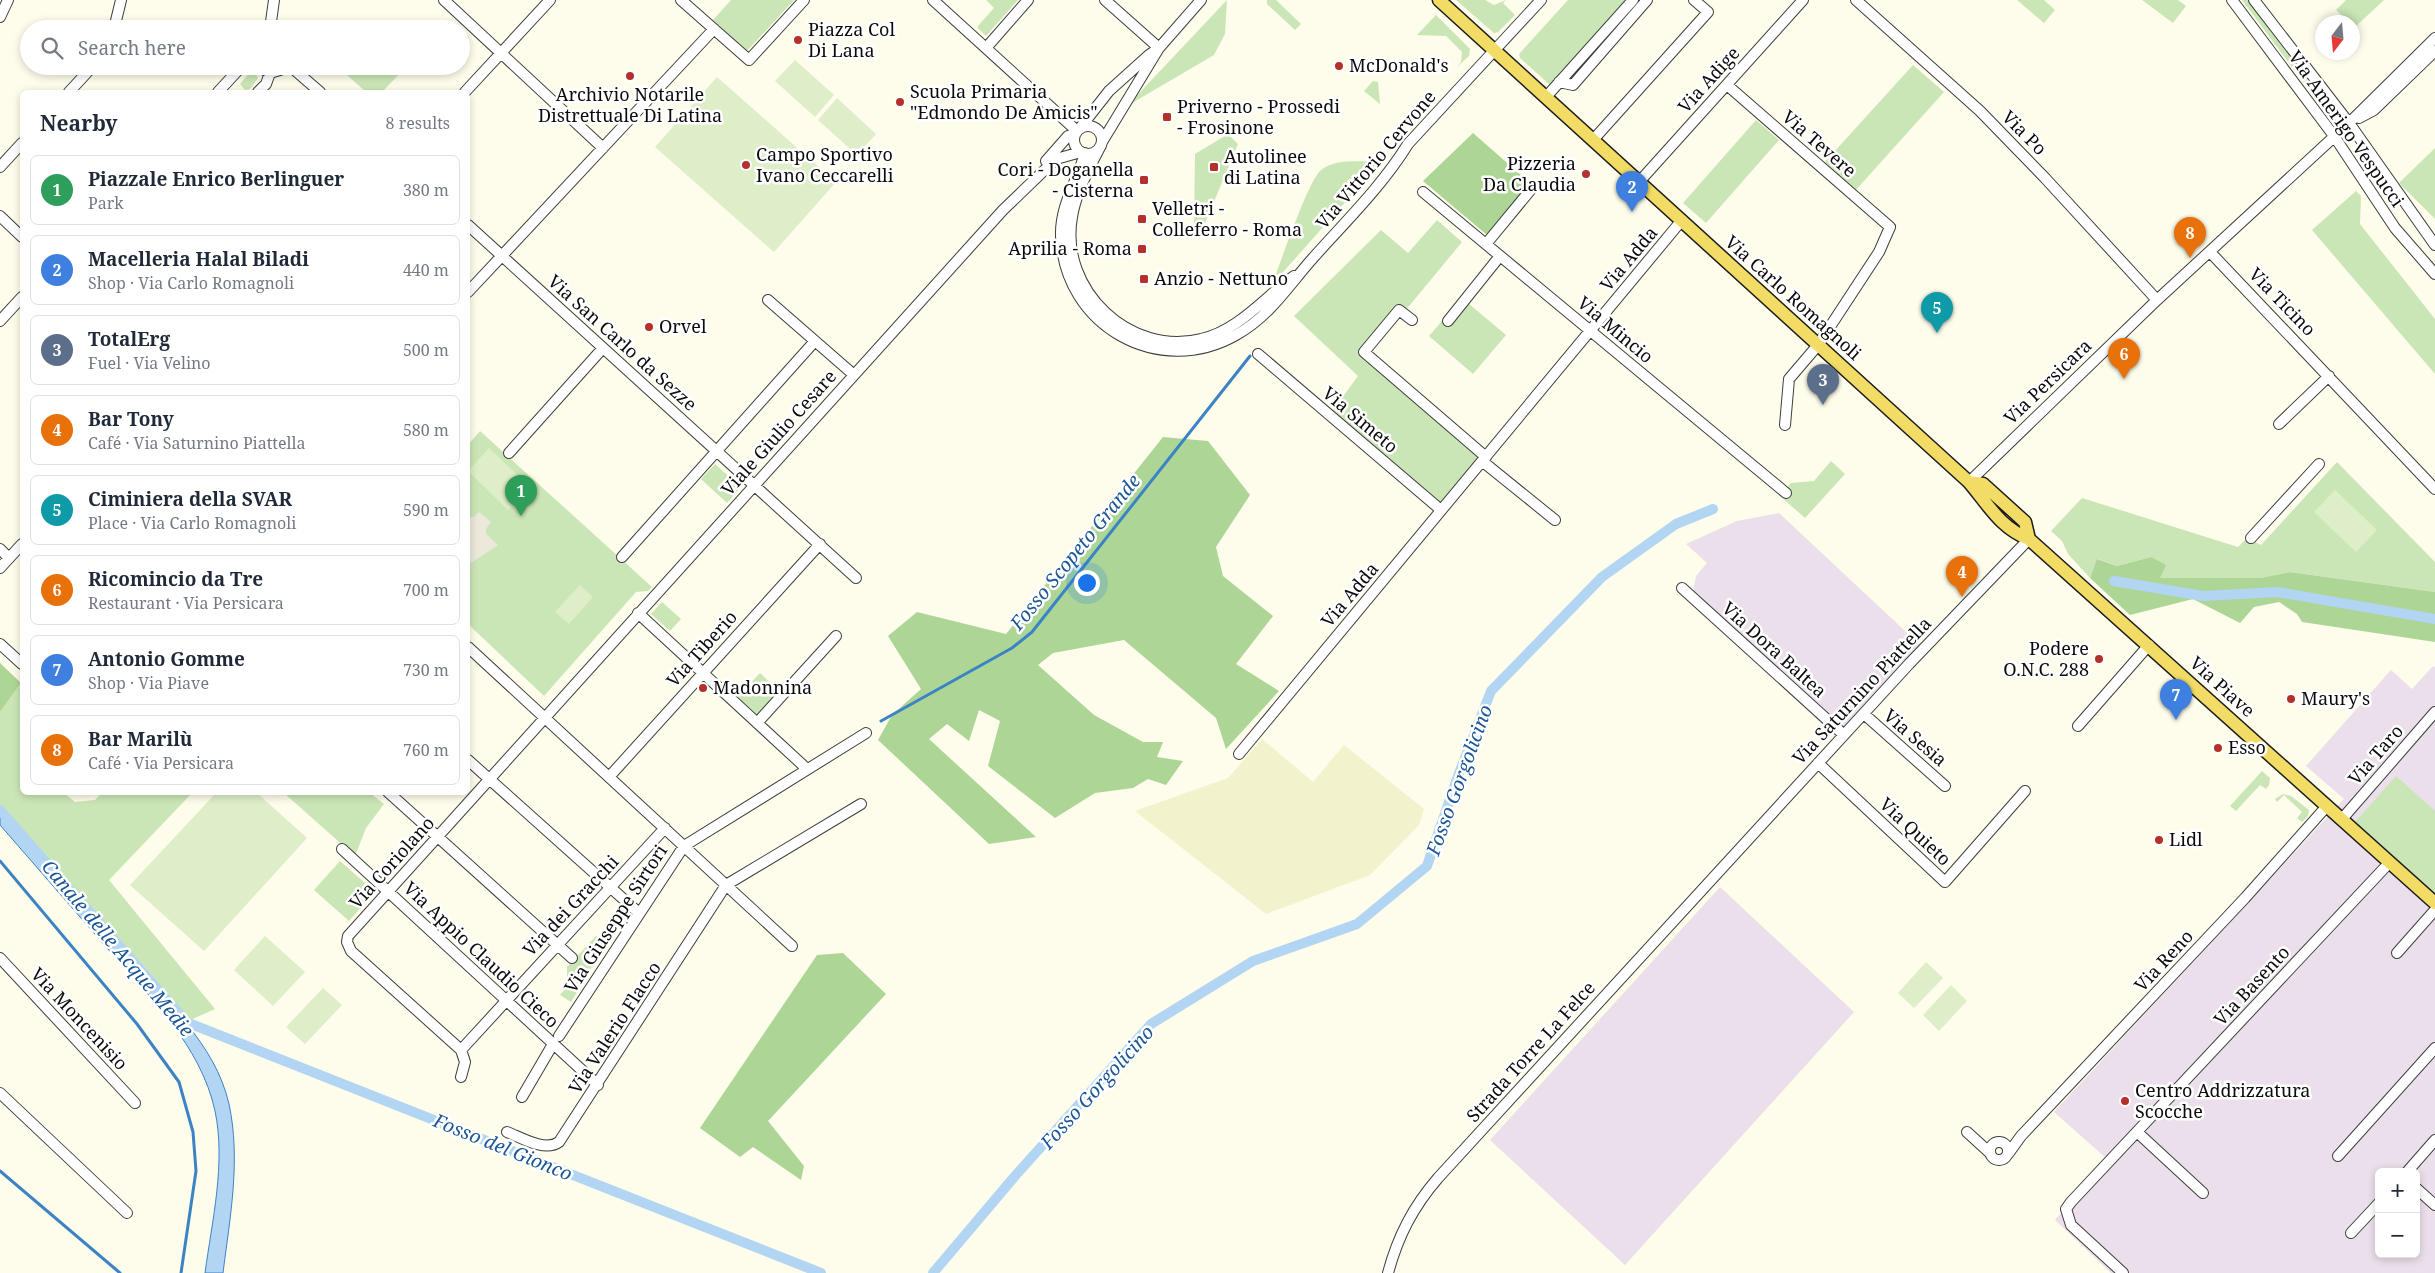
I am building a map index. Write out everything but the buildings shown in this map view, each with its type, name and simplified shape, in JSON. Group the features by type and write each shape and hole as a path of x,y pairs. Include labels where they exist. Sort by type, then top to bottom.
{"main road":[{"name":"Via Carlo Romagnoli","path":"1439,0 1969,482"},
{"name":"Via Piave","path":"1969,482 1983,484 2025,522 2030,539 2435,903"}],"street":[{"path":"0,17 8,0"},
{"path":"116,20 121,0"},
{"path":"271,20 274,0"},
{"path":"444,0 466,20"},
{"path":"467,90 550,0"},
{"path":"681,0 748,60 804,0"},
{"path":"933,0 1077,131"},
{"path":"986,48 1028,0"},
{"path":"1104,0 1159,48"},
{"name":"Viale Giulio Cesare","path":"1101,144 1159,48 1202,0"},
{"name":"Via Vittorio Cervone","path":"1083,153 1064,207 1061,238 1065,262 1076,292 1088,310 1105,326 1125,339 1148,348 1181,352 1215,345 1237,335 1268,312 1280,300 1303,269 1393,168 1408,144 1541,0"},
{"path":"1546,97 1633,0"},
{"path":"1559,82 1573,84 1647,0"},
{"path":"1593,140 1708,12 1694,0"},
{"name":"Via Adige","path":"1640,182 1803,0"},
{"name":"Via Po","path":"1856,0 1980,111 2045,178 2157,300"},
{"name":"Via Amerigo Vespucci","path":"2232,0 2334,136 2395,228 2435,274"},
{"name":"Via Amerigo Vespucci","path":"2254,0 2349,123 2435,245"},
{"path":"470,24 603,148"},
{"path":"470,290 500,255 714,29"},
{"path":"2349,123 2435,38"},
{"name":"Viale Giulio Cesare","path":"1040,174 1045,162 1068,136 1077,131 1109,91 1149,54 1159,48"},
{"path":"2349,123 2374,110 2435,51"},
{"path":"71,90 85,75"},
{"path":"220,90 234,75"},
{"path":"260,90 266,84 269,75"},
{"path":"300,75 318,90"},
{"name":"Via Tevere","path":"1727,85 1890,227 1879,252 1818,345"},
{"name":"Via Persicara","path":"1969,482 2157,300 2349,123"},
{"path":"1094,127 1100,133 1101,144 1093,152 1083,153 1074,143 1077,131 1094,127"},
{"path":"0,167 20,144"},
{"name":"Via Vittorio Cervone","path":"1101,144 1076,203 1072,218 1072,246 1076,268 1086,290 1103,311 1121,325 1134,332 1160,340 1174,342 1202,339 1216,334 1243,318 1269,294 1303,269"},
{"name":"Viale Giulio Cesare","path":"544,717 1003,210 1056,159 1083,153"},
{"path":"1486,244 1533,187"},
{"name":"Via Mincio","path":"1424,192 1786,493"},
{"path":"0,216 20,235"},
{"name":"Via Adda","path":"1239,754 1682,220"},
{"name":"Via San Carlo da Sezze","path":"470,227 602,348 755,484 856,578"},
{"name":"Via Ticino","path":"2210,252 2435,489"},
{"path":"1448,321 1500,256"},
{"path":"0,321 20,299"},
{"path":"768,300 854,375"},
{"path":"1412,320 1399,310 1364,352 1555,520"},
{"path":"622,556 815,341"},
{"path":"1785,425 1789,379 1818,345"},
{"path":"509,453 602,348"},
{"name":"Via Simeto","path":"1258,354 1441,510"},
{"path":"2279,424 2329,376"},
{"path":"2251,538 2319,464"},
{"name":"Via Saturnino Piattella","path":"1722,868 1975,594 2030,539"},
{"name":"Via Tiberio","path":"609,777 820,544"},
{"path":"0,568 20,546"},
{"path":"0,549 10,558"},
{"name":"Via Dora Baltea","path":"1682,588 1844,735"},
{"path":"638,613 807,769"},
{"path":"757,723 836,636"},
{"path":"0,644 20,662"},
{"path":"2078,726 2149,645"},
{"name":"Via Giuseppe Sirtori","path":"470,649 792,946"},
{"name":"Via Taro","path":"2342,819 2435,712"},
{"name":"Via Sesia","path":"1864,714 1945,786"},
{"name":"Via Coriolano","path":"461,1050 351,951 347,942 350,934 544,717"},
{"path":"684,846 866,732"},
{"path":"470,762 639,913"},
{"name":"Via Quieto","path":"1818,763 1945,882 2025,791"},
{"path":"391,795 572,958"},
{"path":"726,885 861,804"},
{"name":"Via Reno","path":"2008,1154 2022,1136 2246,898 2327,806"},
{"name":"Via dei Gracchi","path":"461,1050 665,828"},
{"name":"Via Giuseppe Sirtori","path":"522,1097 556,1040 684,846"},
{"name":"Via Appio Claudio Cieco","path":"342,849 506,1001 556,1040 598,1085"},
{"name":"Via Basento","path":"2123,1273 2071,1225 2066,1209 2390,862"},
{"name":"Strada Torre La Felce","path":"1388,1273 1402,1233 1418,1202 1555,1048 1722,868"},
{"name":"Via Valerio Flacco","path":"507,1132 544,1146 554,1146 561,1140 726,885"},
{"path":"2398,953 2435,910"},
{"name":"Via Moncenisio","path":"0,958 135,1103"},
{"path":"2338,1156 2435,1048"},
{"path":"461,1050 465,1062 461,1077"},
{"path":"0,1093 127,1213"},
{"path":"1967,1132 1993,1158 1998,1160 2004,1159 2008,1154 2008,1148 1998,1142"},
{"path":"2137,1132 2203,1193"},
{"path":"1977,1140 1998,1142 2022,1136"},
{"path":"2410,1168 2435,1140"},
{"path":"1990,1153 1991,1147 1998,1142"},
{"path":"2420,1191 2435,1204"},
{"path":"2351,1232 2375,1207"}],"shaded area":[{"path":"479,512 491,522 486,529 486,534 498,545 470,564 470,517 474,517"},
{"path":"1779,513 1920,645 1835,736 1691,603 1696,576 1707,563 1686,544 1737,521"},
{"path":"2433,666 2435,667 2435,1273 2111,1273 2055,1220 2107,1159 2054,1112 2344,799 2306,766 2391,670 2412,689"},
{"path":"1720,887 1854,1012 1625,1265 1490,1140"}],"green space":[{"path":"731,0 794,0 747,51 713,20"},
{"path":"986,0 1018,0 986,36 977,27 994,8"},
{"path":"1227,0 1225,34 1214,55 1127,106"},
{"path":"1267,0 1276,0 1301,24 1295,30 1267,4"},
{"path":"1456,0 1485,0 1494,5 1506,0 1503,3 1515,15 1498,32 1494,33"},
{"path":"1568,0 1626,0 1550,85 1520,58 1519,54"},
{"path":"2017,0 2044,0 2055,10 2044,23"},
{"path":"2142,0 2178,0 2186,6 2173,23"},
{"path":"2242,0 2249,0 2324,103 2321,106"},
{"path":"2346,0 2384,0 2360,22 2360,15 2341,15 2336,10"},
{"path":"1436,15 1470,49 1469,56 1457,67 1461,62 1462,52 1446,36 1417,35"},
{"path":"795,60 834,95 815,117 775,81"},
{"path":"1913,65 1944,92 1855,191 1824,163"},
{"path":"248,75 256,75 258,78 250,89 245,90 240,84"},
{"path":"347,75 398,75 384,90 364,90"},
{"name":"Campo Sportivo Ivano Ceccarelli","path":"717,77 836,182 774,252 655,147"},
{"path":"1373,81 1378,82 1380,104 1364,91"},
{"path":"837,98 876,134 857,155 818,120"},
{"path":"1756,120 1779,140 1706,223 1683,203"},
{"path":"1473,133 1531,184 1487,235 1423,181"},
{"path":"1228,134 1238,144 1203,228 1194,228 1195,154"},
{"path":"2435,148 2435,219 2399,183"},
{"path":"1342,162 1381,162 1276,280 1274,279 1309,189 1321,170 1327,166"},
{"path":"2356,191 2361,196 2360,224 2435,319 2435,374 2312,230"},
{"path":"1437,220 1462,242 1405,311 1397,306 1358,354 1482,457 1443,504 1333,410 1358,376 1294,316 1381,230 1408,253"},
{"path":"1462,298 1506,335 1473,374 1429,336"},
{"path":"480,431 652,587 648,591 636,592 544,696 470,626 470,443"},
{"path":"1163,437 1208,441 1250,495 1216,547 1223,576 1273,616 1236,664 1279,691 1226,749 1216,718 1124,640 1053,653 1038,665 1094,715 1143,742 1163,742 1157,757 1183,761 1166,785 1148,779 1133,788 1095,793 1055,818 988,766 1000,721 979,710 969,741 947,724 929,739 1036,837 989,844 878,740 892,715 921,689 888,636 917,612 1006,634"},
{"path":"489,448 530,487 508,510 470,473 470,469"},
{"path":"1831,461 1845,474 1805,518 1780,496 1791,483 1814,481"},
{"path":"2337,462 2435,562 2435,592 2290,572 2260,578 2159,578 2151,557 2117,566 2098,559 2090,578 2068,554 2062,541 2051,531 2082,498 2238,547 2247,538 2261,545"},
{"path":"715,464 741,487 727,503 701,479"},
{"path":"2335,490 2377,530 2356,552 2314,512"},
{"path":"2151,557 2166,565 2160,578 2260,578 2290,572 2435,592 2435,642 2302,622 2297,614 2279,602 2254,607 2240,623 2193,599 2130,615 2090,578 2097,559 2117,566"},
{"path":"580,585 593,597 569,624 555,612"},
{"path":"662,602 681,619 670,631 651,614"},
{"path":"0,663 20,682 20,684 0,712"},
{"path":"760,673 780,692 757,717 736,699"},
{"path":"20,684 20,795 66,795 75,802 95,800 100,795 190,795 109,880 215,1009 186,1022 0,810 0,712"},
{"path":"1262,739 1313,782 1344,745 1424,809 1419,825 1370,875 1266,914 1135,811 1228,778"},
{"path":"2262,771 2270,778 2269,785 2266,789 2260,785 2236,811 2230,806"},
{"path":"2396,776 2435,811 2435,894 2354,823"},
{"path":"2283,794 2291,796 2309,810 2308,816 2302,822 2297,818 2302,812 2284,795 2277,802 2275,799"},
{"path":"214,795 259,795 307,838 204,951 130,885"},
{"path":"286,795 373,795 384,804 366,828 355,856"},
{"path":"340,861 375,892 349,921 314,890"},
{"path":"265,936 305,972 273,1006 234,970"},
{"path":"596,936 606,943 571,1002 560,995 567,987 567,967"},
{"path":"843,953 886,994 768,1121 804,1166 801,1180 753,1147 740,1157 700,1128 817,955"},
{"path":"1926,962 1943,978 1914,1008 1898,993"},
{"path":"1951,985 1967,1001 1939,1031 1923,1015"},
{"path":"323,988 342,1005 305,1044 286,1027"}],"water":[{"path":"0,810 187,1024 201,1042 212,1061 222,1082 229,1104 234,1146 233,1188 223,1273 205,1273 217,1192 219,1151 215,1111 208,1087 198,1065 172,1023 0,825"}],"waterway":[{"name":"Fosso Scopeto Grande","path":"881,721 1012,648 1032,632 1250,356"},
{"name":"Fosso Gorgolicino","path":"933,1273 1015,1176 1151,1024 1253,961 1357,924 1427,866 1458,776 1491,691 1602,577 1676,524 1713,509"},
{"name":"Fosso Gorgolicino","path":"2114,581 2203,596 2277,592 2435,619"},
{"name":"Canale delle Acque Medie","path":"0,810 181,1016"},
{"path":"0,861 137,1024 179,1082 193,1132 196,1171 181,1273"},
{"name":"Fosso del Gionco","path":"186,1022 821,1273"},
{"path":"0,1171 120,1273"}],"place":[{"name":"Piazza Col Di Lana","path":"798,40"},
{"name":"McDonald's","path":"1339,66"},
{"name":"Archivio Notarile Distrettuale Di Latina","path":"630,76"},
{"name":"Scuola Primaria \"Edmondo De Amicis\"","path":"900,102"},
{"name":"Priverno - Prossedi - Frosinone","path":"1167,117"},
{"name":"Campo Sportivo Ivano Ceccarelli","path":"746,165"},
{"name":"Autolinee di Latina","path":"1214,167"},
{"name":"Pizzeria Da Claudia","path":"1586,174"},
{"name":"Cori - Doganella - Cisterna","path":"1144,180"},
{"name":"Macelleria Halal Biladi","path":"1632,212"},
{"name":"Velletri - Colleferro - Roma","path":"1142,219"},
{"name":"Aprilia - Roma","path":"1142,249"},
{"name":"Bar Marilù","path":"2190,258"},
{"name":"Anzio - Nettuno","path":"1144,279"},
{"name":"Orvel","path":"649,327"},
{"name":"Ciminiera della SVAR","path":"1937,333"},
{"name":"Ricomincio da Tre","path":"2124,379"},
{"name":"TotalErg","path":"1823,405"},
{"name":"Piazzale Enrico Berlinguer","path":"521,516"},
{"name":"Bar Tony","path":"1962,597"},
{"name":"Podere O.N.C. 288","path":"2099,659"},
{"name":"Madonnina","path":"703,688"},
{"name":"Maury's","path":"2291,699"},
{"name":"Antonio Gomme","path":"2176,720"},
{"name":"Esso","path":"2218,748"},
{"name":"Lidl","path":"2159,840"},
{"name":"Centro Addrizzatura Scocche","path":"2125,1101"}]}
